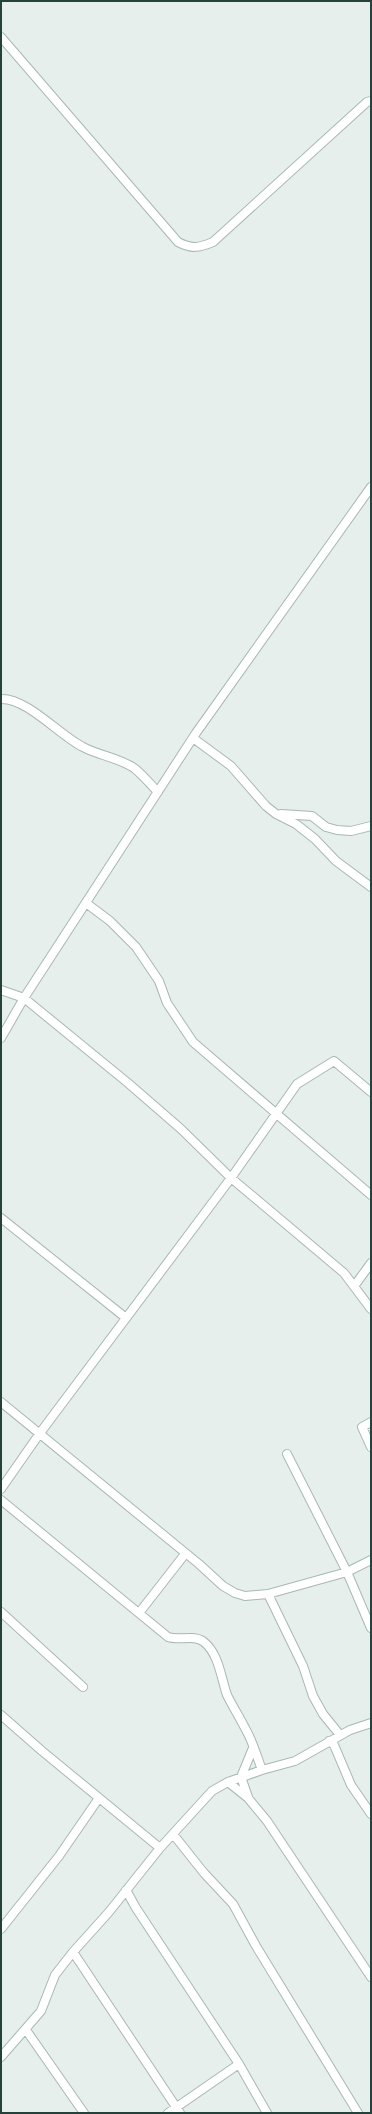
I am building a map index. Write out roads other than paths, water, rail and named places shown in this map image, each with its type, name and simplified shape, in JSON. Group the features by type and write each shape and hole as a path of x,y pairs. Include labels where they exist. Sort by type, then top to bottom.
{"street":[{"path":"1,36 178,242 188,247 200,248 213,242 367,102 371,101"},
{"path":"1,1038 24,998 193,738 371,487"},
{"path":"1,700 16,702 83,747 116,758 135,769 158,792"},
{"path":"193,738 231,766 266,806 276,814 296,824 315,839 336,861 371,887"},
{"path":"276,814 312,816 326,827 337,830 351,831 371,826"},
{"path":"86,903 110,921 136,947 159,981 167,1003 193,1042 276,1112 314,1148 371,1195"},
{"path":"1,990 24,998 175,1124 231,1178 344,1273 355,1285 371,1309"},
{"path":"1,1489 40,1433 231,1178 297,1084 334,1061 371,1092"},
{"path":"1,1218 126,1318"},
{"path":"355,1285 371,1263"},
{"path":"1,1402 222,1586 235,1593 245,1596 268,1594 347,1572 371,1560"},
{"path":"371,1422 362,1427 371,1447"},
{"path":"287,1454 347,1572 371,1628"},
{"path":"1,1500 168,1637 176,1640 194,1638 203,1641 216,1660 227,1694 247,1731 262,1770"},
{"path":"139,1613 185,1554"},
{"path":"268,1594 303,1666 313,1696 323,1714 340,1735"},
{"path":"1,1612 83,1687"},
{"path":"1,1715 160,1848"},
{"path":"1,2057 41,2011 56,1976 73,1952 204,1798 228,1782 262,1770 295,1761 350,1730 371,1723"},
{"path":"329,1741 334,1745 351,1784 371,1814"},
{"path":"248,1798 241,1777 253,1748"},
{"path":"228,1782 248,1798 267,1821 371,1977"},
{"path":"1,1929 58,1856 100,1798"},
{"path":"173,1834 204,1873 233,1904 256,1946 358,2113"},
{"path":"126,1890 136,1908 239,2064 267,2113"},
{"path":"73,1952 178,2110"},
{"path":"26,2030 84,2113"},
{"path":"168,2113 178,2110 239,2064"}]}
